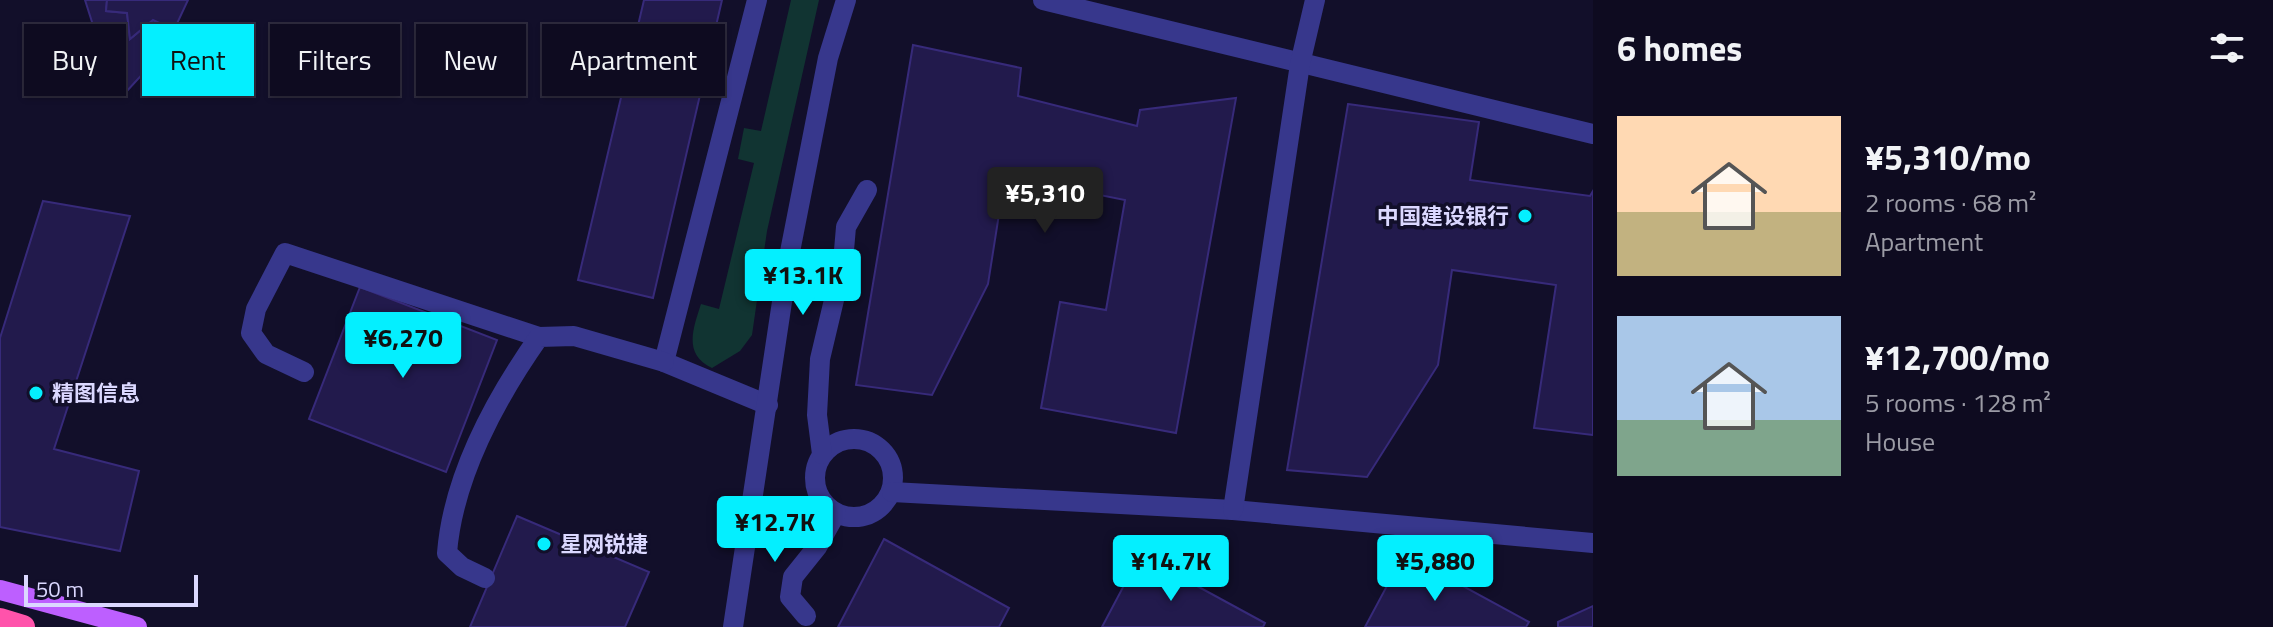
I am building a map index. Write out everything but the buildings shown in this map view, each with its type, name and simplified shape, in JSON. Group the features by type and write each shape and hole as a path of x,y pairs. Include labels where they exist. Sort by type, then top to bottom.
{"highway":[{"path":"0,620 23,627"}],"main road":[{"path":"0,590 137,627"}],"street":[{"path":"664,362 757,0"},
{"path":"733,627 788,262 828,58 846,0"},
{"path":"1043,0 1593,134"},
{"path":"1233,510 1300,64 1315,0"},
{"path":"822,454 839,441 859,438 873,443 890,461 894,475 892,492 884,504 865,516 848,517 836,513 822,502 816,489 815,476 822,454 817,415 820,359 843,262 846,227 867,190"},
{"path":"304,372 266,354 251,333 256,309 285,253 539,337 574,336 664,362 768,405"},
{"path":"485,578 462,567 447,553 449,523 492,408 539,337"},
{"path":"892,492 1233,510 1593,543"},
{"path":"806,616 790,597 793,577 817,547 836,513"}],"green space":[{"path":"791,0 819,0 767,231 752,335 740,351 712,368 697,356 693,332 701,304 719,309 754,163 738,159 744,128 761,131"}],"place":[{"name":"中国建设银行","path":"1525,216"},
{"name":"精图信息","path":"36,393"},
{"name":"星网锐捷","path":"544,544"}]}
